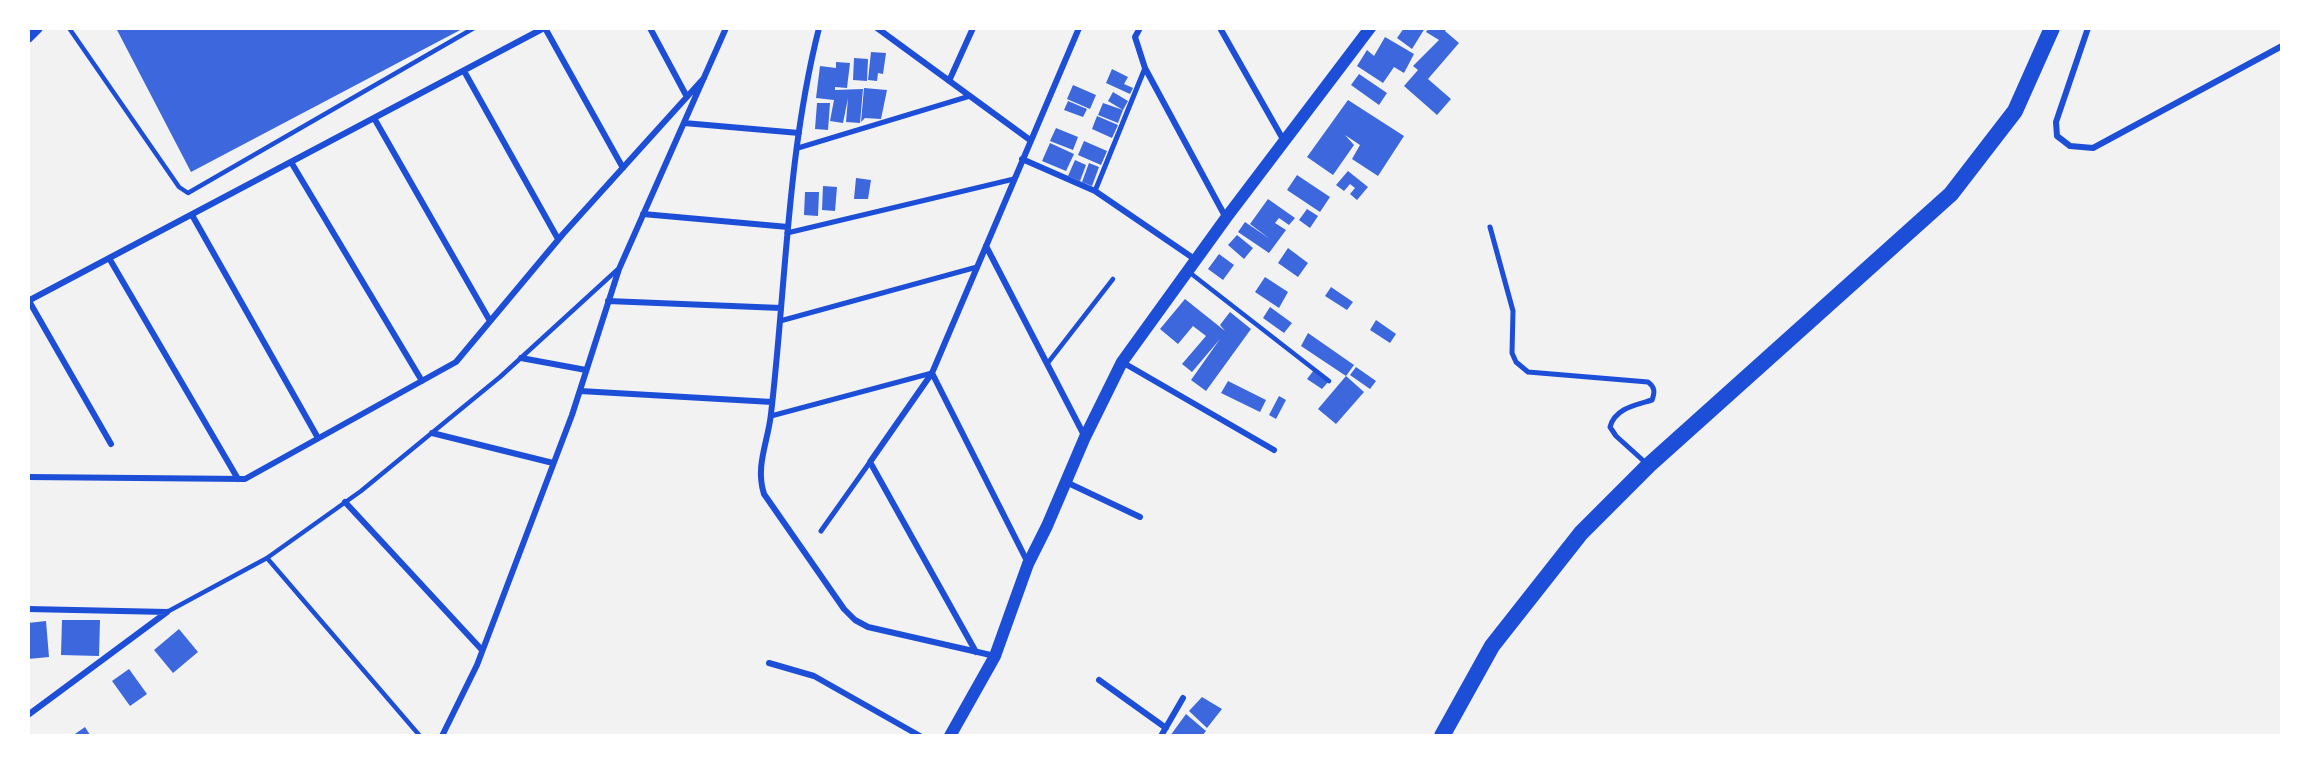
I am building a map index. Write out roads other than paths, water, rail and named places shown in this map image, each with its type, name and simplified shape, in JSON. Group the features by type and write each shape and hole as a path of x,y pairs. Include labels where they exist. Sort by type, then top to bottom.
{"highway":[{"path":"1442,735 1492,646 1581,533 1649,465 1951,194 2015,111 2052,28"}],"main road":[{"path":"950,735 995,656 1028,564 1085,437 1122,362 1370,28"}],"street":[{"path":"28,38 38,28"},
{"path":"111,444 29,301 544,28 623,168"},
{"path":"650,28 687,97"},
{"path":"442,735 482,650 554,463 580,391 618,269 726,28"},
{"path":"819,28 805,84 788,230 771,416 759,479 764,494 844,609 855,620 868,627 995,656"},
{"path":"878,28 1030,140"},
{"path":"949,81 973,28"},
{"path":"821,531 932,373 1079,28"},
{"path":"1140,28 1135,37 1145,68 1226,219"},
{"path":"1220,28 1285,141"},
{"path":"2088,28 2056,122 2057,136 2070,146 2092,148 2282,46"},
{"path":"1095,191 1145,68"},
{"path":"464,71 558,239"},
{"path":"28,477 245,479 456,362 558,239 704,78"},
{"path":"798,148 970,96"},
{"path":"374,118 490,321"},
{"path":"684,123 799,134"},
{"path":"1022,159 1095,191 1196,261"},
{"path":"291,162 423,381"},
{"path":"643,214 788,230 1014,178"},
{"path":"192,214 318,438"},
{"path":"1490,227 1513,311 1512,353 1516,362 1528,372 1648,382 1652,385 1654,390 1652,400 1621,411 1612,420 1610,427 1649,465"},
{"path":"986,246 1085,437"},
{"path":"109,258 238,479"},
{"path":"780,321 977,267"},
{"path":"608,301 781,308"},
{"path":"521,358 586,370"},
{"path":"1122,362 1274,450"},
{"path":"771,416 932,373"},
{"path":"932,373 1028,564"},
{"path":"580,391 772,402"},
{"path":"432,433 554,463"},
{"path":"870,462 976,652"},
{"path":"1066,482 1140,517"},
{"path":"345,502 482,650"},
{"path":"28,609 167,612"},
{"path":"28,715 167,612"},
{"path":"769,663 814,676 920,735"},
{"path":"1099,680 1166,728"},
{"path":"1161,735 1183,699"}],"lane":[{"path":"69,28 178,187 188,193 474,28"},
{"path":"167,612 267,558 345,502 521,358 618,269"},
{"path":"1189,272 1329,381"},
{"path":"1047,364 1113,279"},
{"path":"267,558 420,735"}]}
